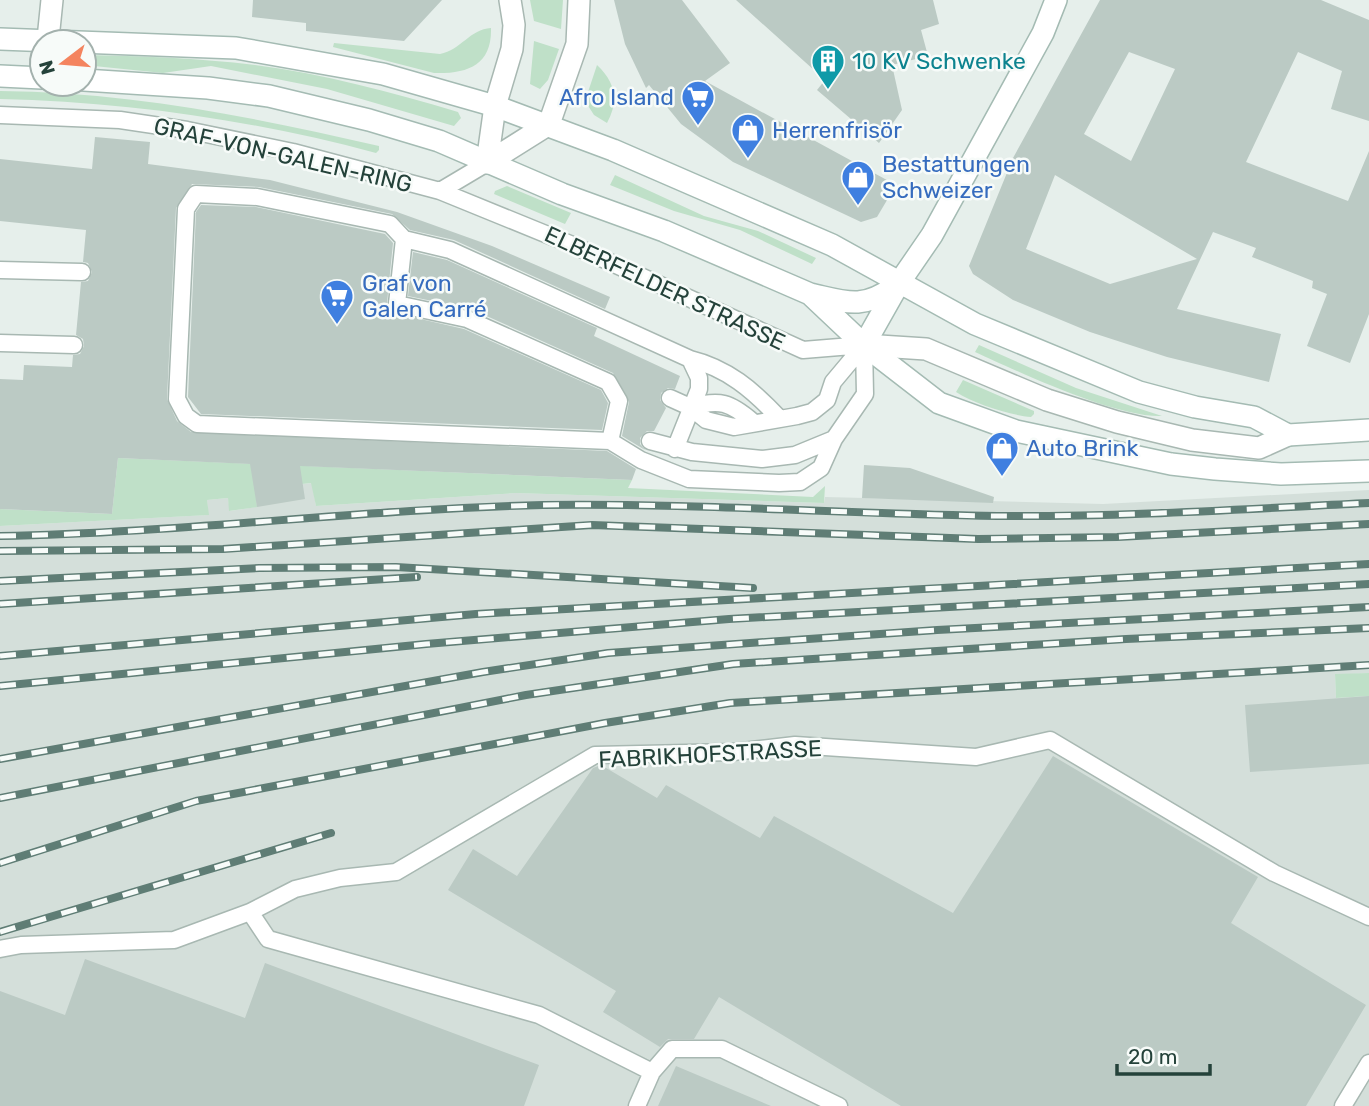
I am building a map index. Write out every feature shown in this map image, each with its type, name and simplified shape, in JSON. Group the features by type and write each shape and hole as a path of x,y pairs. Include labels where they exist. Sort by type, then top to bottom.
{"street":[{"path":"49,28 52,0"},
{"path":"486,163 495,106 512,49 514,25 510,0"},
{"path":"486,163 549,124 577,44 579,0"},
{"path":"864,345 899,283 942,218 1043,33 1056,0"},
{"path":"0,39 28,39"},
{"path":"98,41 236,48 291,56 383,74 495,106 549,124 832,245 975,324 1139,392 1195,407 1254,417 1288,435"},
{"path":"0,76 28,77"},
{"name":"GRAF-VON-GALEN-RING","path":"98,81 208,88 269,96 381,123 439,142 486,163"},
{"name":"ELBERFELDER STRASSE","path":"486,163 664,231 810,294 864,345"},
{"path":"810,294 844,302 874,301 899,283"},
{"path":"864,345 926,349 1047,400 1117,422 1192,440 1259,448 1288,435 1369,430"},
{"path":"864,345 939,404 1016,431 1146,459 1204,468 1281,474 1369,471"}],"lane":[{"name":"GRAF-VON-GALEN-RING","path":"0,115 120,120 187,130 293,152 440,191"},
{"path":"440,191 486,163"},
{"name":"ELBERFELDER STRASSE","path":"440,191 570,243 803,350 864,345"},
{"path":"779,418 752,389 712,365 690,359 450,250 404,240 390,224 257,197 196,194 186,209 177,400 186,416 197,424 610,441 641,460 689,479 800,482 821,468 834,439 865,394 864,345"},
{"path":"404,240 397,304 467,319 608,382 619,401 610,441"},
{"path":"0,270 82,272"},
{"path":"0,343 75,345"},
{"path":"670,398 690,407 706,420 734,427 812,412 827,400 833,382 864,345"},
{"path":"675,449 699,389 699,378 690,359"},
{"path":"650,441 675,449 734,459 762,459 794,454 834,439"},
{"name":"FABRIKHOFSTRASSE","path":"0,948 174,940 250,912 295,889 340,878 396,872 594,755 733,752 795,745 976,757 1050,740 1273,873 1369,917"},
{"path":"250,912 268,939 539,1015 652,1072"},
{"path":"638,1106 652,1072 672,1049 722,1049 839,1106"},
{"path":"1343,1106 1369,1063"}],"shaded area":[{"path":"312,483 316,506 516,493 824,503 825,497 1103,504 1369,490 1369,673 1335,675 1336,698 1369,696 1369,1106 0,1106 0,526 208,515 207,500 228,498 230,511 256,507 255,500 275,487"}],"green space":[{"path":"530,0 563,0 561,29 534,21"},
{"path":"491,28 490,41 482,59 476,65 457,72 434,73 333,47 334,43 440,54 477,32"},
{"path":"534,41 559,49 548,80 540,89 530,84"},
{"path":"98,55 191,59 281,69 408,97 458,112 461,118 454,126 327,89 211,66 163,73 98,66"},
{"path":"597,65 614,92 613,107 607,123 594,115 585,101"},
{"path":"0,91 28,92 28,98 98,96 144,101 332,135 379,146 379,150 376,153 283,131 190,115 95,104 0,99"},
{"path":"615,175 704,216 758,231 816,258 812,264 740,230 674,211 610,185"},
{"path":"507,186 571,213 565,224 494,194"},
{"path":"979,345 1076,388 1162,416 1120,410 1068,392 975,352"},
{"path":"963,380 1034,411 1034,414 1031,417 1013,414 973,401 956,392"},
{"path":"118,458 632,480 628,488 813,497 825,486 824,503 516,493 316,506 311,483 275,487 256,500 257,507 229,511 228,498 207,500 209,515 0,526 0,509 112,514"},
{"path":"1369,673 1369,696 1336,698 1335,674"}],"building":[{"path":"253,0 442,0 404,41 306,31 306,23 252,17"},
{"path":"614,0 682,0 730,63 705,81 896,185 877,217 861,222 733,162 681,124 649,85 646,88 625,44"},
{"path":"736,0 933,0 939,24 921,30 928,56 892,65 902,110 879,143 817,90 825,80"},
{"path":"1100,0 1321,0 1369,20 1369,121 1331,109 1342,71 1298,52 1246,162 1348,201 1369,151 1369,314 1350,363 1307,346 1327,294 1312,288 1313,281 1252,257 1256,248 1213,232 1177,309 1281,334 1269,382 1167,357 1090,332 1013,300 973,274 969,266 1013,158","holes":["1129,52 1175,69 1131,161 1084,134","1055,175 1197,259 1110,284 1026,249"]},
{"path":"95,137 150,142 148,164 270,180 397,212 492,246 610,297 605,309 454,240 410,230 392,214 259,187 192,184 176,208 167,399 177,421 191,432 607,451 636,469 632,480 300,466 305,499 257,507 250,464 118,458 112,514 0,509 0,379 23,380 24,365 72,367 73,355 80,354 84,346 83,339 76,335 81,282 88,281 92,272 88,263 83,262 86,230 0,221 0,159 92,169"},
{"path":"201,205 256,207 385,234 393,243 387,303 390,312 464,329 601,390 608,403 602,430 201,414 188,397 196,212"},
{"path":"413,252 447,260 597,328 594,336 680,376 675,389 668,388 661,393 660,400 666,408 654,431 647,431 640,438 640,444 645,450 622,436 629,402 613,373 471,309 408,296"},
{"path":"864,465 910,468 994,497 993,503 862,498"},
{"path":"1369,696 1369,764 1250,772 1245,705"},
{"path":"1053,756 1258,877 1231,923 1366,1005 1306,1106 901,1106 719,997 694,1039 668,1039 660,1047 603,1012 616,991 448,890 473,849 517,876 593,768 601,765 657,798 666,785 760,838 774,816 953,913"},
{"path":"85,959 245,1018 265,963 539,1065 524,1106 0,1106 0,991 65,1015"},
{"path":"676,1066 771,1106 658,1106"}],"railway":[{"path":"0,536 543,505 1044,516 1369,503"},
{"path":"0,551 223,549 592,525 978,539 1117,537 1369,524"},
{"path":"0,656 476,614 1369,564"},
{"path":"0,581 259,568 396,567 753,588"},
{"path":"0,604 417,577"},
{"path":"0,686 426,644 729,619 1369,584"},
{"path":"0,759 483,672 608,653 937,630 1369,607"},
{"path":"0,798 526,695 733,664 1126,639 1369,628"},
{"path":"0,863 196,801 605,723 730,703 1369,665"},
{"path":"0,932 331,833"}],"place":[{"name":"10 KV Schwenke","path":"828,91"},
{"name":"Afro Island","path":"698,127"},
{"name":"Herrenfrisör","path":"748,160"},
{"name":"Bestattungen Schweizer","path":"858,207"},
{"name":"Graf von Galen Carré","path":"337,326"},
{"name":"Auto Brink","path":"1002,478"}]}
